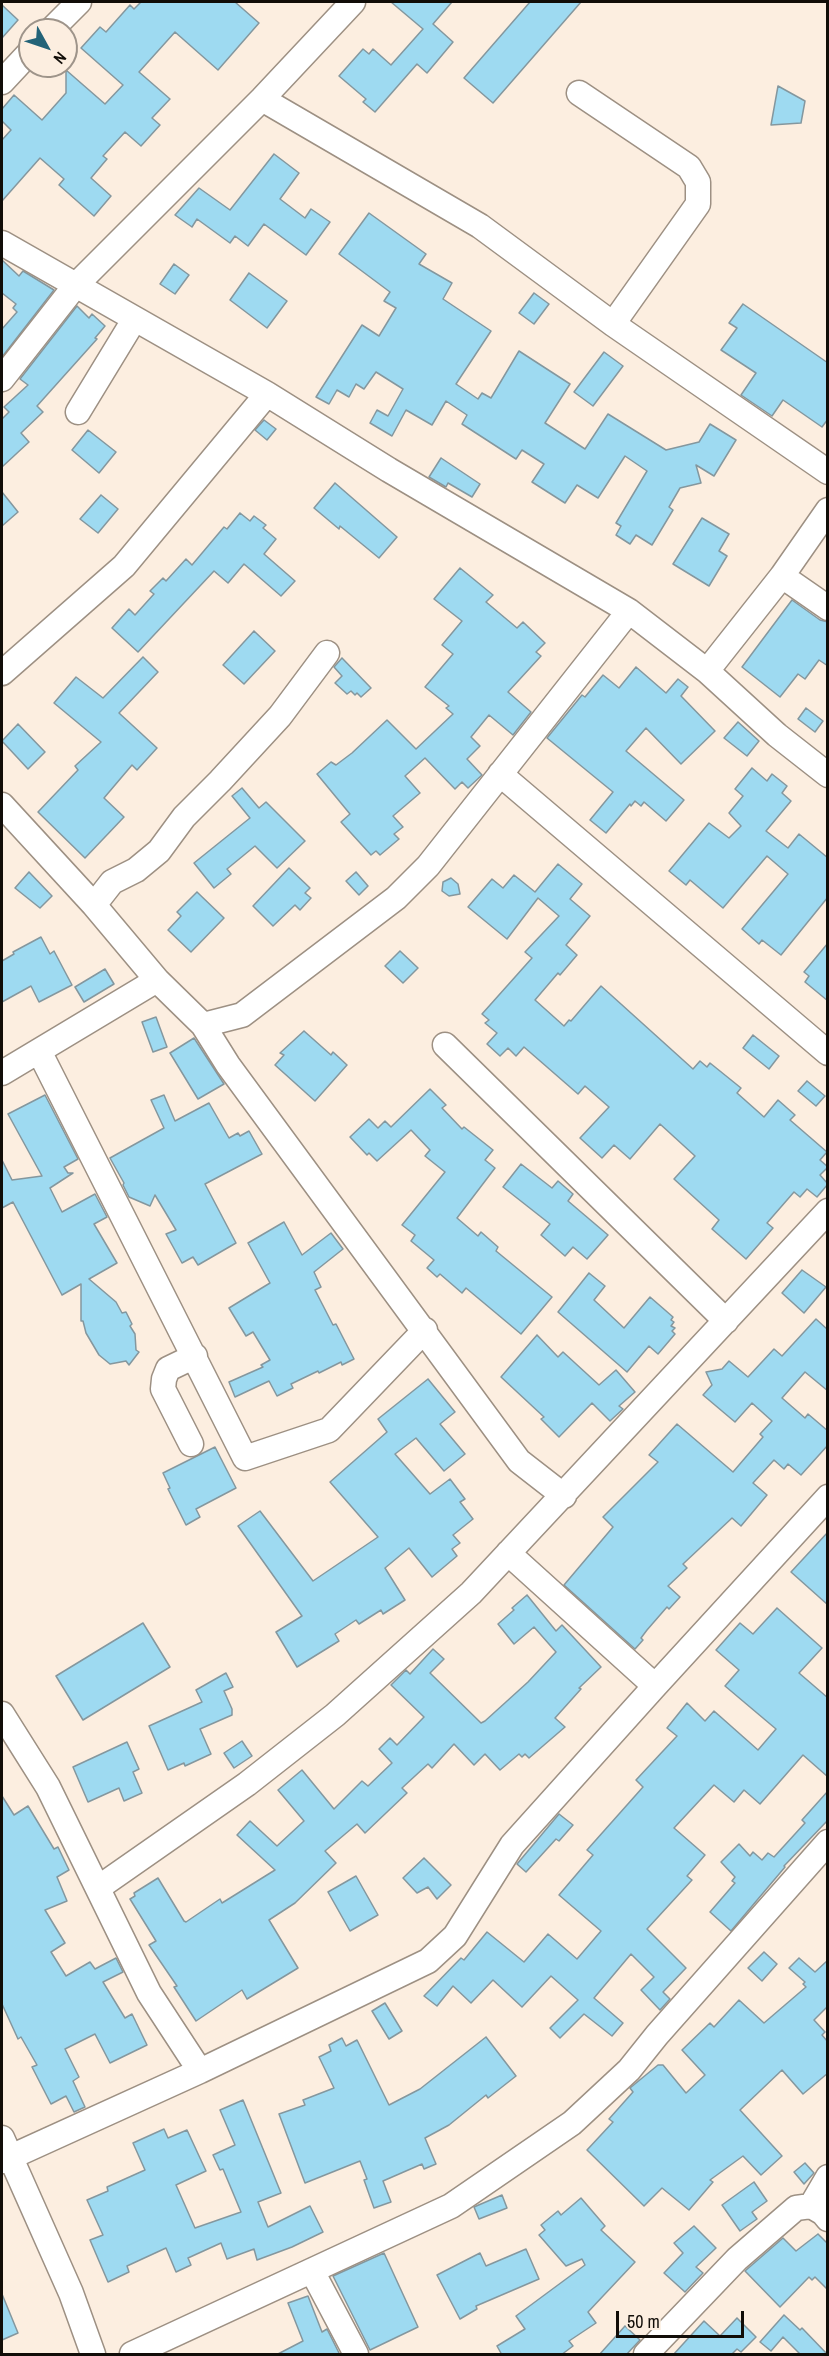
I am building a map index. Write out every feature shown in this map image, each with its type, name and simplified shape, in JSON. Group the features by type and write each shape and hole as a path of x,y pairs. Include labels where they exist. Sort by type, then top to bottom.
{"street":[{"path":"63,18 79,2"},
{"path":"2,379 75,286 262,99 352,2"},
{"path":"2,82 18,65"},
{"path":"579,93 688,167 699,182 698,204 613,324"},
{"path":"262,99 480,226 613,324 828,471"},
{"path":"2,243 267,394 399,476 629,611 707,671 777,735 828,775"},
{"path":"78,412 134,320"},
{"path":"2,673 124,566 267,394"},
{"path":"707,671 782,576 828,510"},
{"path":"782,576 828,608"},
{"path":"203,1025 242,1015 396,898 457,833 500,774 629,611"},
{"path":"94,905 112,882 136,870 159,851 184,817 280,716 327,653"},
{"path":"500,774 828,1053"},
{"path":"2,805 94,905 157,980 203,1025 228,1065 425,1330 519,1461 564,1496"},
{"path":"2,1073 157,980"},
{"path":"445,1045 726,1321"},
{"path":"39,1051 245,1458 329,1430 425,1330"},
{"path":"98,1888 247,1784 335,1715 471,1593 828,1211"},
{"path":"191,1444 163,1389 168,1369 195,1356"},
{"path":"93,2355 71,2294 5,2152 200,2071 428,1961 455,1936 512,1845 828,1497"},
{"path":"508,1553 655,1686"},
{"path":"2,1714 48,1786 149,1993 200,2071"},
{"path":"132,2355 451,2206 572,2123 629,2070 828,1842"},
{"path":"645,2355 737,2259 796,2208 819,2213 828,2177"},
{"path":"312,2271 356,2355"}],"building":[{"path":"141,2 235,2 259,23 218,70 175,32 139,72 170,99 152,118 160,125 141,146 125,132 103,156 107,159 91,178 111,196 94,216 59,185 64,179 40,158 2,201 2,140 11,130 2,121 2,109 14,95 42,120 66,93 66,78 75,78 105,104 123,85 81,48 100,27 106,32 130,5 134,9"},
{"path":"391,2 452,2 433,24 453,42 427,73 417,64 375,112 363,102 366,99 339,76 363,49 369,54 373,49 391,65 423,29"},
{"path":"530,2 581,2 493,103 464,78"},
{"path":"2,5 18,20 2,38"},
{"path":"778,86 805,101 801,123 771,125"},
{"path":"274,154 299,173 280,199 305,218 311,209 330,222 306,255 264,224 248,246 235,236 230,243 197,219 192,227 175,215 199,188 230,210"},
{"path":"369,213 426,254 419,264 452,283 443,299 491,331 456,384 478,399 482,393 491,398 519,351 570,384 545,423 585,449 608,414 666,450 699,442 710,424 736,440 714,476 696,465 701,483 680,488 669,507 673,510 652,545 636,535 630,544 616,535 621,526 616,523 647,471 625,456 598,498 577,485 565,503 532,482 544,464 522,450 516,459 462,424 467,415 446,401 432,425 406,410 392,436 370,423 377,410 388,416 403,389 376,372 364,389 356,384 349,397 337,390 329,404 316,397 362,325 379,336 396,308 384,301 390,292 339,254"},
{"path":"2,260 19,276 23,271 54,290 2,357 2,329 17,312 13,308 16,304 2,293"},
{"path":"174,264 189,275 175,294 160,284"},
{"path":"249,273 287,301 267,328 230,300"},
{"path":"534,293 549,304 534,324 519,313"},
{"path":"743,304 828,363 828,419 822,427 783,400 772,416 741,395 756,373 721,350 737,328 729,323"},
{"path":"77,306 89,318 92,314 105,326 95,338 97,339 37,406 43,412 21,433 29,442 2,467 2,419 9,412 4,407 28,385 20,379"},
{"path":"604,352 623,366 593,406 574,392"},
{"path":"264,420 276,429 267,440 255,430"},
{"path":"88,430 116,452 99,473 72,450"},
{"path":"441,458 480,484 472,497 448,483 446,487 429,477"},
{"path":"335,483 397,537 379,558 314,508"},
{"path":"2,492 18,512 2,526"},
{"path":"101,495 118,509 98,533 80,519"},
{"path":"240,513 250,521 254,516 266,525 263,528 276,539 264,554 295,581 281,596 244,564 228,583 214,571 138,652 112,628 129,609 135,615 154,594 150,591 163,578 166,581 186,559 192,565 224,527 227,529"},
{"path":"702,518 729,534 719,551 727,556 709,586 673,564"},
{"path":"460,568 493,595 486,602 517,628 523,622 545,643 536,652 541,656 508,692 531,712 513,735 489,715 471,737 480,746 467,759 482,775 468,788 462,782 455,789 425,758 405,776 420,793 393,816 403,827 394,834 399,839 380,855 376,851 371,855 341,822 350,814 317,774 331,762 336,765 352,753 387,720 416,749 453,714 446,708 449,706 425,687 453,654 442,645 462,621 434,599"},
{"path":"792,600 820,620 828,622 828,666 819,660 805,679 798,674 780,697 742,667"},
{"path":"254,631 275,651 244,684 223,665"},
{"path":"143,657 158,672 119,713 157,748 137,770 132,765 104,798 124,817 85,858 38,812 78,770 75,766 101,742 54,703 76,677 103,698"},
{"path":"342,658 371,688 361,697 351,691 347,694 335,683 342,676 334,667"},
{"path":"636,667 666,693 678,679 688,687 681,696 715,731 681,764 646,728 626,751 684,800 666,821 644,802 641,806 635,801 606,833 590,820 613,792 547,738 582,695 585,697 603,675 619,688"},
{"path":"806,708 823,721 815,732 798,719"},
{"path":"738,722 759,741 747,756 724,738"},
{"path":"18,724 45,752 28,769 2,741"},
{"path":"752,768 767,781 772,774 787,786 782,793 791,801 766,831 788,848 799,834 828,858 828,897 781,955 762,940 759,944 742,929 788,874 767,856 723,908 690,880 686,885 669,871 709,823 729,838 741,826 729,813 743,796 735,789"},
{"path":"242,788 259,808 266,802 305,841 277,868 255,846 227,869 231,874 214,888 194,863 250,818 232,796"},
{"path":"558,864 582,884 570,899 590,916 566,945 577,955 535,1000 564,1026 601,986 693,1069 700,1061 707,1067 710,1063 741,1088 737,1093 764,1117 778,1100 795,1115 790,1120 827,1152 820,1160 828,1167 820,1175 828,1184 817,1197 807,1189 800,1197 794,1192 767,1223 773,1228 746,1259 712,1229 719,1220 674,1179 695,1156 660,1124 630,1159 614,1145 602,1158 580,1138 609,1107 585,1086 578,1094 524,1047 516,1056 508,1048 500,1056 487,1044 497,1033 485,1023 489,1020 482,1014 532,958 525,952 559,916 538,898 507,939 468,907 492,879 503,888 514,875 535,892"},
{"path":"289,868 310,888 305,893 311,898 300,910 295,905 273,926 253,906"},
{"path":"29,872 52,896 40,908 15,888"},
{"path":"356,872 368,886 359,895 346,881"},
{"path":"451,878 458,884 460,894 449,896 442,891 443,882"},
{"path":"197,892 224,918 191,952 168,930 181,916 177,912"},
{"path":"41,937 50,954 54,951 72,985 39,1002 31,986 2,1002 2,961 14,954 13,952"},
{"path":"828,943 828,1001 805,982 809,976 804,972"},
{"path":"400,951 418,968 403,983 385,966"},
{"path":"105,969 114,984 84,1002 75,987"},
{"path":"156,1017 167,1047 153,1052 142,1022"},
{"path":"304,1031 331,1055 333,1052 347,1065 315,1101 275,1065 284,1055 280,1053"},
{"path":"753,1035 779,1056 769,1069 743,1048"},
{"path":"194,1038 224,1084 198,1099 170,1053"},
{"path":"807,1081 825,1096 816,1106 798,1091"},
{"path":"430,1089 446,1105 442,1108 462,1129 464,1127 493,1150 485,1160 495,1168 457,1218 478,1236 481,1232 498,1247 496,1251 552,1297 521,1334 466,1288 462,1293 440,1274 437,1277 427,1268 434,1260 411,1241 415,1235 402,1225 445,1172 425,1156 430,1150 411,1130 377,1161 369,1153 367,1155 350,1137 369,1119 378,1128 385,1121 391,1127"},
{"path":"45,1095 78,1159 64,1167 68,1173 73,1173 50,1188 62,1212 95,1194 107,1217 94,1224 117,1263 89,1279 116,1302 122,1313 126,1312 132,1324 130,1326 135,1334 136,1350 139,1352 129,1365 126,1361 110,1364 99,1355 81,1321 81,1284 62,1295 13,1202 2,1208 2,1160 12,1180 42,1176 8,1114"},
{"path":"164,1095 175,1121 209,1103 229,1138 249,1131 262,1154 205,1184 236,1243 198,1265 193,1257 182,1263 166,1234 176,1230 155,1195 150,1206 129,1197 110,1158 164,1128 151,1100"},
{"path":"521,1164 552,1188 558,1181 573,1194 568,1201 608,1235 587,1259 573,1247 565,1256 541,1235 550,1224 503,1187"},
{"path":"284,1222 302,1255 331,1233 343,1249 314,1272 321,1287 315,1290 354,1359 342,1365 341,1362 319,1373 318,1371 291,1384 293,1388 277,1396 269,1381 235,1397 229,1382 263,1367 261,1365 270,1360 253,1332 246,1336 229,1308 270,1283 248,1243"},
{"path":"802,1270 826,1287 804,1313 782,1293"},
{"path":"589,1273 605,1286 594,1300 624,1328 650,1297 673,1317 671,1320 674,1322 671,1326 675,1328 672,1331 675,1334 658,1354 649,1346 627,1372 558,1312"},
{"path":"816,1319 828,1330 828,1391 805,1372 782,1398 805,1418 808,1414 828,1431 828,1445 801,1475 788,1464 784,1469 774,1460 753,1483 767,1495 741,1526 732,1518 683,1564 687,1568 668,1586 680,1597 669,1609 667,1607 647,1630 641,1638 643,1640 635,1649 564,1585 613,1527 603,1517 658,1462 649,1455 677,1424 733,1472 763,1437 760,1434 772,1421 752,1403 735,1422 703,1395 712,1385 706,1372 722,1369 729,1361 748,1377 774,1349 782,1356"},
{"path":"537,1335 558,1357 563,1352 599,1385 616,1370 635,1392 619,1406 623,1409 610,1421 592,1403 559,1437 541,1419 544,1417 501,1377"},
{"path":"428,1379 455,1412 440,1424 465,1454 444,1471 416,1438 395,1454 430,1494 450,1479 465,1499 460,1502 473,1519 453,1535 460,1543 452,1549 457,1556 432,1577 409,1548 385,1568 405,1600 383,1614 381,1610 359,1624 356,1620 335,1634 339,1641 297,1667 276,1632 302,1616 238,1526 260,1511 313,1581 378,1537 330,1482 387,1432 378,1419"},
{"path":"215,1447 236,1488 196,1509 200,1517 186,1525 168,1489 170,1488 163,1473"},
{"path":"828,1532 828,1605 791,1572"},
{"path":"527,1595 556,1631 562,1625 601,1667 579,1688 581,1689 555,1718 565,1727 529,1758 525,1754 522,1757 519,1754 500,1770 485,1754 474,1765 454,1744 432,1768 428,1764 402,1788 407,1793 365,1833 357,1824 325,1851 336,1863 295,1903 269,1920 298,1968 247,1999 242,1990 196,2021 174,1987 177,1986 149,1945 156,1941 130,1899 135,1896 134,1893 158,1878 186,1922 220,1899 222,1903 275,1870 237,1835 250,1821 277,1846 304,1821 278,1790 302,1770 334,1809 362,1781 368,1786 392,1763 379,1749 390,1738 397,1745 424,1717 391,1685 406,1670 410,1674 433,1649 444,1659 430,1673 481,1723 485,1721 528,1682 556,1652 534,1627 514,1644 498,1624"},
{"path":"777,1608 822,1648 799,1673 828,1698 828,1777 803,1755 760,1804 744,1790 734,1802 714,1785 674,1828 705,1855 687,1876 692,1880 647,1929 686,1968 663,1992 670,1999 660,2010 641,1990 654,1977 631,1954 594,1998 623,2023 612,2036 584,2014 560,2038 550,2028 578,2000 551,1976 522,2007 493,1980 471,2003 453,1986 437,2006 424,1996 461,1958 464,1960 487,1932 524,1962 548,1934 577,1959 601,1931 559,1895 593,1855 587,1850 643,1787 636,1780 677,1736 667,1728 687,1703 705,1721 714,1711 758,1750 776,1729 725,1686 739,1670 716,1650 740,1623 753,1634"},
{"path":"143,1623 170,1667 83,1720 56,1676"},
{"path":"226,1673 233,1687 224,1691 232,1709 232,1715 200,1729 211,1754 185,1766 184,1763 168,1770 149,1726 202,1702 196,1690"},
{"path":"242,1741 252,1756 234,1768 224,1753"},
{"path":"127,1742 139,1769 133,1772 142,1793 124,1801 119,1788 88,1802 73,1767"},
{"path":"828,1791 828,1820 784,1866 731,1931 710,1912 735,1883 732,1881 735,1877 721,1862 739,1844 750,1856 753,1852 762,1860 768,1853 774,1857 805,1823 802,1820"},
{"path":"2,1796 14,1815 28,1806 54,1849 58,1847 69,1870 57,1877 67,1901 45,1910 65,1943 51,1952 66,1976 90,1962 95,1969 116,1958 123,1972 103,1982 125,2018 132,2014 147,2045 110,2063 95,2034 65,2049 79,2077 73,2081 85,2107 74,2112 66,2096 51,2104 32,2067 37,2065 21,2037 18,2039 2,2004"},
{"path":"559,1814 573,1825 559,1841 556,1839 526,1872 517,1864"},
{"path":"424,1858 451,1885 437,1899 428,1887 417,1893 403,1878"},
{"path":"356,1876 378,1915 350,1931 328,1892"},
{"path":"764,1952 777,1964 762,1981 748,1968"},
{"path":"799,1958 815,1972 828,1960 828,2006 814,2020 825,2032 822,2035 828,2042 828,2073 803,2094 782,2070 740,2110 782,2156 761,2175 743,2156 710,2180 713,2182 689,2210 662,2188 644,2206 587,2150 613,2122 609,2119 633,2092 630,2088 658,2065 663,2065 686,2093 705,2075 682,2050 710,2023 714,2027 739,2000 764,2023 806,1987 803,1984 805,1982 789,1968"},
{"path":"385,2003 402,2031 389,2039 372,2011"},
{"path":"486,2037 516,2076 488,2098 486,2095 449,2125 425,2138 436,2164 424,2169 422,2164 383,2181 391,2202 374,2208 360,2161 305,2183 279,2114 305,2105 303,2100 334,2088 319,2057 331,2051 329,2045 342,2038 346,2046 357,2040 389,2105 420,2089"},
{"path":"243,2100 281,2193 258,2202 268,2227 310,2206 323,2232 257,2260 254,2249 227,2259 221,2243 188,2258 191,2265 176,2272 166,2248 127,2266 129,2272 108,2282 90,2240 103,2235 87,2200 108,2191 107,2187 145,2170 133,2143 164,2129 168,2138 187,2130 206,2171 176,2185 195,2228 241,2212 223,2169 220,2170 213,2155 235,2145 220,2110"},
{"path":"805,2163 814,2173 804,2184 794,2172"},
{"path":"754,2182 767,2201 752,2212 757,2219 740,2231 722,2205"},
{"path":"502,2195 507,2208 479,2219 474,2207"},
{"path":"581,2198 605,2226 601,2230 635,2262 588,2312 596,2323 569,2341 573,2346 561,2355 502,2355 497,2346 525,2329 516,2316 585,2265 582,2259 566,2266 539,2235 545,2230 541,2225 558,2211 561,2215"},
{"path":"694,2226 716,2248 696,2267 703,2273 685,2292 664,2273 683,2253 674,2243"},
{"path":"818,2234 828,2244 828,2290 815,2277 812,2280 809,2277 780,2307 745,2271 783,2238 796,2251"},
{"path":"526,2249 539,2279 476,2306 477,2309 460,2319 437,2275 480,2253 486,2266"},
{"path":"384,2253 418,2327 370,2350 333,2276"},
{"path":"2,2294 18,2333 2,2340"},
{"path":"308,2296 322,2332 327,2329 340,2355 276,2355 303,2341 288,2303"},
{"path":"784,2315 800,2330 802,2328 828,2355 801,2355 783,2337 771,2351 760,2342"},
{"path":"737,2318 756,2337 741,2352 737,2349 731,2355 673,2355 704,2321 720,2336"},
{"path":"625,2326 640,2340 626,2355 599,2355"}]}
